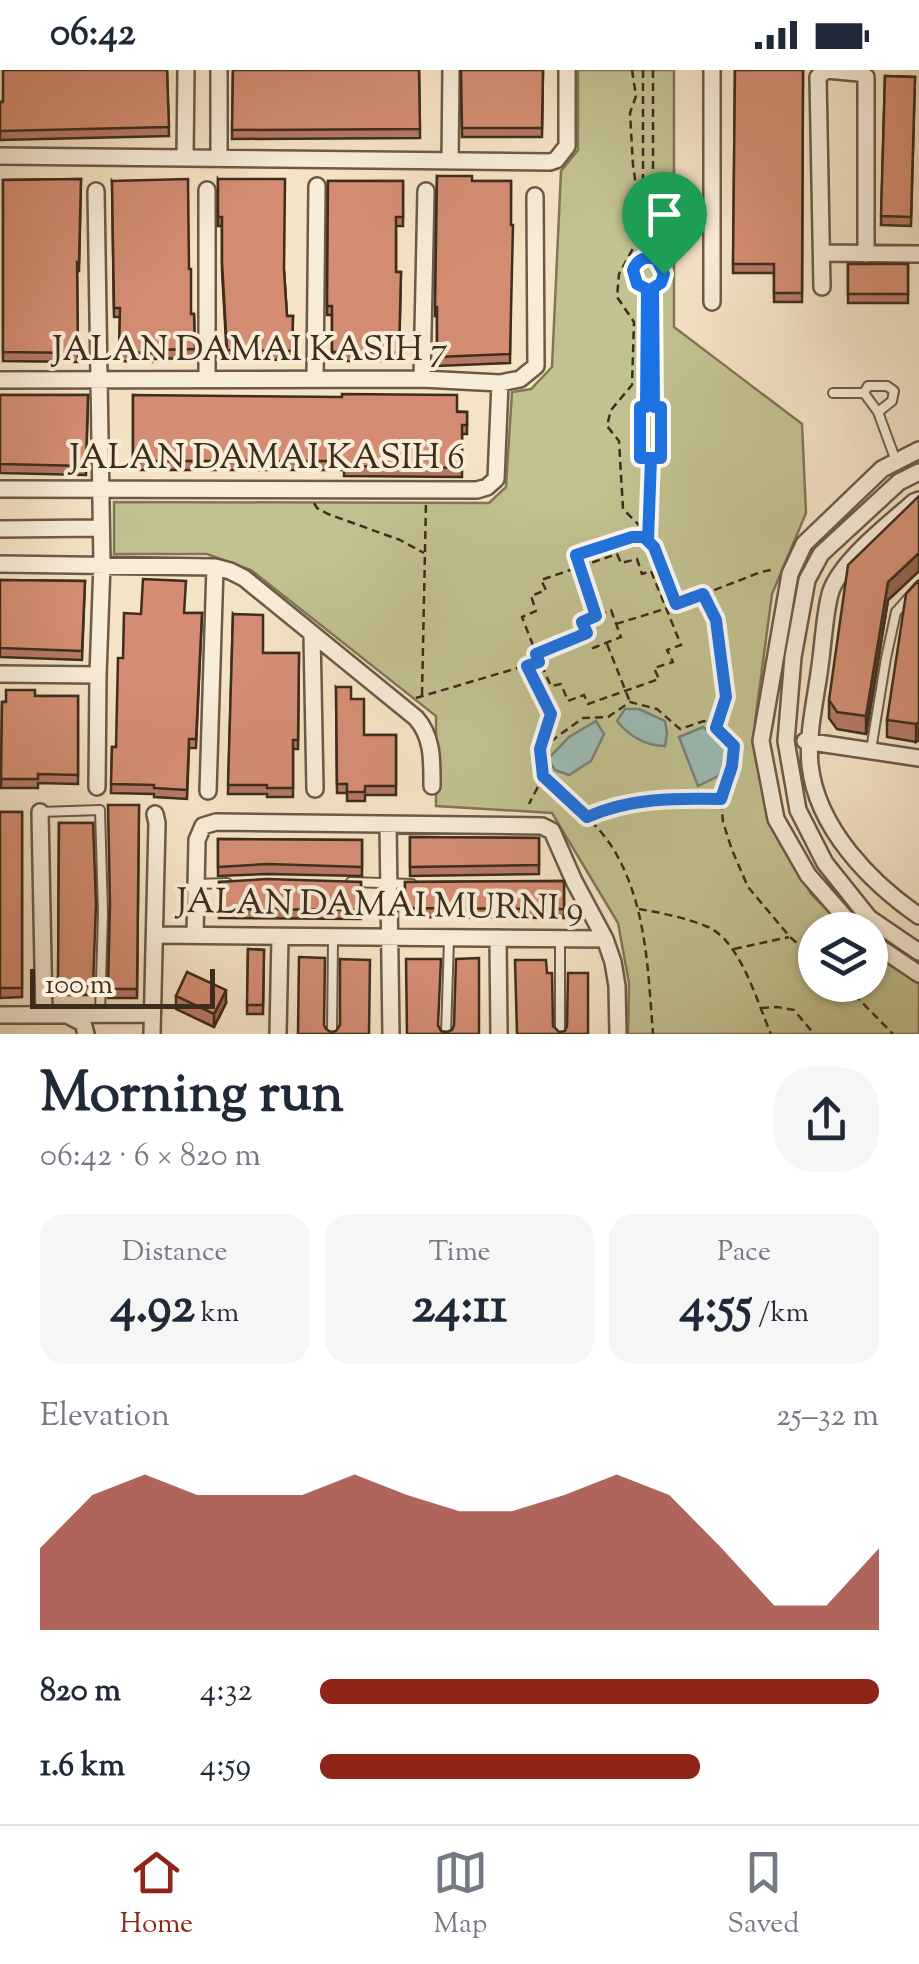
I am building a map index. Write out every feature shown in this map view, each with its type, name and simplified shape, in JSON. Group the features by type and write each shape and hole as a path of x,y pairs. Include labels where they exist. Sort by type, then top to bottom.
{"street":[{"path":"185,158 186,70"},
{"path":"219,70 219,158"},
{"path":"450,70 450,160"},
{"path":"0,156 550,162 562,154 568,138 567,70"},
{"path":"712,70 712,302"},
{"path":"822,288 818,77 826,70 866,77 866,254"},
{"path":"315,379 316,186"},
{"path":"207,190 207,378"},
{"path":"422,379 426,191"},
{"path":"96,192 102,564 97,787"},
{"path":"500,383 520,379 536,366 535,196"},
{"path":"822,254 919,254"},
{"name":"JALAN DAMAI KASIH 7","path":"0,380 422,379 500,383"},
{"name":"JALAN DAMAI KASIH 6","path":"0,490 477,490 496,479 500,383"},
{"path":"840,912 808,875 776,818 761,741 772,667 790,574 804,544 882,468 919,450"},
{"path":"919,472 899,482 821,554 807,580 793,657 786,740 798,810 825,863 868,918 919,952"},
{"path":"919,500 877,534 844,569 831,591 810,741 814,786 833,829 857,864 919,916"},
{"path":"0,529 101,528"},
{"path":"0,564 230,570 425,728 432,755 432,786"},
{"path":"208,791 215,567"},
{"path":"312,634 315,789"},
{"path":"0,674 98,675"},
{"path":"786,740 919,758"},
{"path":"40,812 44,1015"},
{"path":"152,1034 155,814"},
{"path":"195,935 197,840 203,826 216,822 542,826 552,830 605,939 618,986 618,1034"},
{"path":"388,825 391,1034"},
{"name":"JALAN DAMAI MURNI 9","path":"155,935 605,939"},
{"path":"278,1034 280,937"},
{"path":"498,938 499,1034"},
{"path":"888,952 919,974"},
{"path":"0,1015 152,1014"},
{"path":"66,1015 83,1022 86,1034"}],"lane":[{"path":"864,393 868,386 887,386 894,391 892,401 878,412"},
{"path":"833,393 864,393"},
{"path":"864,393 878,412 896,462"},
{"path":"871,750 896,612 919,586"},
{"path":"40,812 100,810 100,1014"},
{"path":"555,882 574,881"},
{"path":"197,884 232,882"},
{"path":"348,882 424,883"},
{"path":"332,1034 333,936"},
{"path":"446,1034 448,938"},
{"path":"560,939 560,1034"}],"path":[{"path":"632,70 636,96 630,112 638,200 637,242 619,274 617,297 634,322 632,385 611,410 607,426 619,441 622,510 648,529"},
{"path":"643,70 644,258"},
{"path":"653,70 654,258"},
{"path":"644,258 654,258 664,274 661,283 650,288 637,284 632,275 635,265 644,258"},
{"path":"646,407 650,288"},
{"path":"650,288 654,407"},
{"path":"640,407 646,407 661,407 661,458 640,458 640,407"},
{"path":"648,541 651,458"},
{"path":"308,490 317,508 400,540 425,554"},
{"path":"422,695 426,490"},
{"path":"596,616 576,555 632,537 644,537 654,547 676,604"},
{"path":"617,554 621,564 636,558 642,574 650,571 668,608 681,644 667,650 673,662 654,668 660,679 588,704 584,696 568,701 561,684 551,686 522,617 536,611 530,596 546,590 542,580 617,554"},
{"path":"616,624 761,572 793,566"},
{"path":"703,594 716,620 726,697 716,728"},
{"path":"611,610 616,624 621,637 593,648 582,622 611,610"},
{"path":"536,654 587,633"},
{"path":"606,643 630,702"},
{"path":"400,705 422,695 539,662"},
{"path":"527,666 551,714 540,749 543,776 529,804"},
{"path":"630,702 657,710 680,729 704,722 734,746 721,799 732,850 748,886 798,943"},
{"path":"540,749 583,718 608,717 630,702"},
{"path":"543,776 587,817 613,849 636,898 653,1034"},
{"path":"587,817 607,808 646,800 721,799"},
{"path":"638,909 712,928 734,949 771,1034"},
{"path":"734,949 790,936"},
{"path":"861,1002 892,1034"},
{"path":"760,1008 794,1010 814,1034"}],"shaded area":[{"path":"578,70 674,70 674,327 802,424 806,513 772,594 755,722 767,817 811,894 830,912 798,912 798,1002 888,1002 888,962 919,984 919,1034 628,1034 629,983 618,923 552,813 436,806 436,716 251,570 207,554 114,554 114,502 489,503 506,487 512,392 531,389 552,367 561,171 578,150"}],"water":[{"path":"625,709 639,709 665,721 665,746 645,742 627,731 617,721"},
{"path":"596,721 604,734 591,761 569,775 555,770 548,759 569,737"},
{"path":"703,727 722,741 727,759 718,776 698,786 679,737"}],"building":[{"path":"3,70 167,70 169,127 0,131"},
{"path":"233,70 419,70 420,129 232,130"},
{"path":"461,70 543,70 542,128 462,128"},
{"path":"735,70 803,70 802,293 774,293 774,264 733,264"},
{"path":"885,76 915,77 911,217 881,216"},
{"path":"437,176 511,181 510,354 437,357"},
{"path":"81,179 78,353 3,352 3,180"},
{"path":"188,179 195,349 119,352 120,308 114,308 112,181"},
{"path":"218,179 285,179 284,270 287,316 293,316 292,351 227,350"},
{"path":"328,181 403,181 403,217 396,217 396,272 401,272 399,352 332,352 332,306 327,306"},
{"path":"848,264 908,264 908,294 848,294"},
{"path":"0,395 88,395 86,466 0,464"},
{"path":"133,395 457,395 457,412 467,412 467,425 462,425 462,468 344,466 344,461 133,461"},
{"path":"919,496 919,553 888,582 866,716 837,712 829,700 848,565"},
{"path":"143,579 186,581 184,613 202,613 196,739 189,739 187,790 111,784 124,613 141,614"},
{"path":"0,580 85,581 82,651 0,648"},
{"path":"919,580 916,724 887,720 906,594"},
{"path":"233,614 263,615 263,653 299,653 293,788 228,785"},
{"path":"336,687 351,687 351,699 364,699 364,735 396,735 396,786 365,786 365,792 347,792 347,784 337,784"},
{"path":"6,690 35,690 35,696 78,696 78,775 38,774 38,779 1,779 2,702 6,702"},
{"path":"108,805 139,805 137,989 108,989"},
{"path":"0,812 22,812 22,988 0,988"},
{"path":"59,823 93,823 93,986 58,986"},
{"path":"410,837 539,838 539,865 410,867"},
{"path":"218,839 362,840 362,867 218,867"},
{"path":"564,881 564,909 405,908 405,882"},
{"path":"219,882 361,882 361,910 219,909"},
{"path":"248,949 264,950 263,1005 247,1005"},
{"path":"299,957 325,958 324,1025 331,1032 340,1025 340,959 370,960 369,1034 298,1034"},
{"path":"479,958 479,1034 407,1034 406,959 441,959 438,1025 447,1032 454,1025 456,959"},
{"path":"515,960 546,960 547,973 552,973 553,1026 559,1032 567,1026 568,973 588,973 588,1034 517,1034"},
{"path":"187,972 226,990 214,1014 176,996"}],"route":[{"path":"664,274 657,260 644,258 635,265 632,275 641,288 647,289 646,407 640,407 640,458 651,458 648,541 654,547 676,604 703,594 716,620 726,697 716,728 734,746 732,766 721,799 646,800 607,808 587,817 543,776 540,749 551,714 527,666 539,662 536,654 587,633 582,622 596,616 576,555 632,537 648,541 652,474 651,458 661,458 661,407 654,407 653,288 661,283 664,274"}]}
